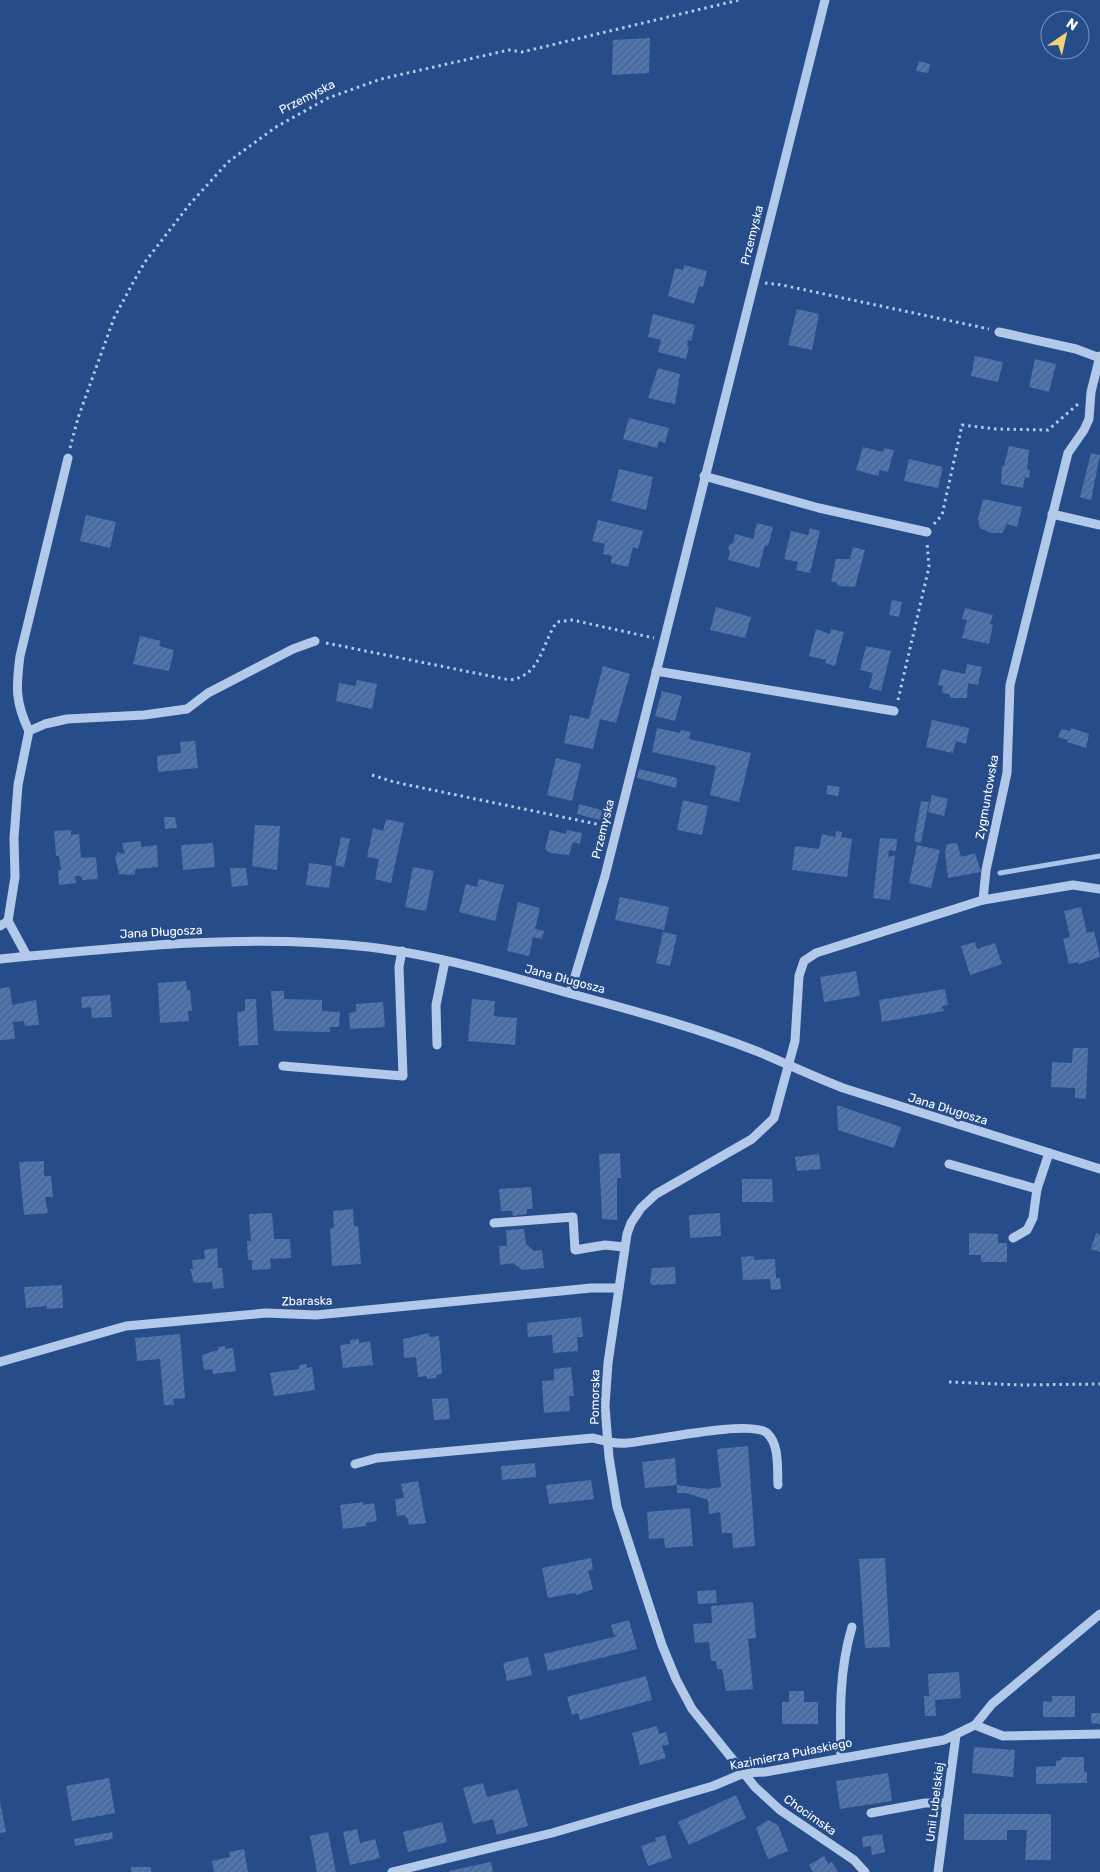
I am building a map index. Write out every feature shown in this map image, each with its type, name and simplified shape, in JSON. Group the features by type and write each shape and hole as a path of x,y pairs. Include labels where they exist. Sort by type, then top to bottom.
{"street":[{"name":"Przemyska","path":"570,993 617,828 825,0"},
{"path":"999,332 1076,349 1100,357"},
{"name":"Zygmuntowska","path":"983,900 986,870 1007,774 1010,685 1068,453 1084,430 1089,419 1092,392 1100,357"},
{"path":"27,956 4,923 15,877 14,838 18,785 29,731 19,710 18,672 68,458"},
{"path":"704,476 819,508 927,532"},
{"path":"1052,514 1100,525"},
{"path":"29,731 45,724 67,719 144,715 187,709 208,693 293,649 316,642"},
{"path":"656,671 894,711"},
{"path":"789,1066 795,1041 799,976 804,961 816,953 983,900 1073,885 1100,889"},
{"name":"Jana Długosza","path":"0,959 139,945 212,941 348,945 402,952 570,993 701,1032 759,1052 843,1088 1100,1169"},
{"path":"283,1066 403,1076 399,967 402,952"},
{"path":"437,1045 436,1005 445,961"},
{"name":"Pomorska","path":"744,1773 692,1709 676,1679 617,1508 605,1406 624,1246 631,1223 652,1198 752,1139 764,1129 774,1118 789,1066"},
{"path":"1013,1238 1027,1230 1033,1218 1037,1189 1049,1153"},
{"path":"949,1164 1037,1189"},
{"path":"494,1223 573,1217 576,1250 604,1245 624,1246"},
{"name":"Zbaraska","path":"0,1362 126,1326 266,1313 316,1315 591,1288 619,1288"},
{"path":"355,1464 377,1458 592,1438 608,1442 625,1443 701,1431 756,1428 767,1433 776,1446 778,1485"},
{"name":"Kazimierza Pułaskiego","path":"392,1872 552,1833 713,1786 744,1773 765,1772 956,1736 976,1725 992,1704 1100,1614"},
{"path":"841,1758 840,1699 844,1652 852,1627"},
{"path":"976,1725 1003,1736 1100,1734"},
{"name":"Unii Lubelskiej","path":"938,1872 956,1736"},
{"name":"Chocimska","path":"744,1773 766,1799 854,1860 865,1872"},
{"path":"870,1813 925,1803 946,1803"}],"path":[{"name":"Przemyska","path":"68,458 78,418 114,318 145,262 189,205 228,162 276,127 328,98 381,79 509,50 522,52 739,0"},
{"path":"753,282 782,285 999,332"},
{"path":"894,711 929,567 927,532 942,515 962,425 996,429 1048,430 1092,392"},
{"path":"316,642 510,680 523,678 535,666 557,622 572,620 664,640"},
{"path":"372,775 394,782 617,828"},
{"path":"949,1382 1022,1385 1100,1384"}],"building":[{"path":"650,38 649,73 612,75 613,40"},
{"path":"919,61 930,64 928,73 916,71"},
{"path":"684,265 707,271 703,287 699,286 694,304 668,296 675,268 683,270"},
{"path":"797,309 819,314 812,350 788,345"},
{"path":"653,314 695,325 691,341 688,340 687,346 689,347 686,359 658,352 661,340 648,337"},
{"path":"975,356 1003,362 998,382 971,376"},
{"path":"1035,359 1056,364 1049,392 1029,387"},
{"path":"658,368 680,374 675,404 648,398"},
{"path":"629,418 669,428 665,443 659,441 657,448 623,439"},
{"path":"1009,446 1029,450 1027,470 1030,470 1029,478 1025,477 1023,488 1001,484 1002,465 1004,466"},
{"path":"863,447 883,452 884,448 894,450 888,472 880,470 878,476 856,470"},
{"path":"1091,453 1100,455 1091,500 1080,497"},
{"path":"909,459 943,467 938,488 904,481"},
{"path":"619,469 653,477 646,510 611,501"},
{"path":"983,499 1022,507 1017,527 1007,524 1002,533 991,533 980,528 978,519"},
{"path":"86,515 116,522 110,548 80,541"},
{"path":"598,520 643,531 638,549 633,547 628,567 611,563 612,556 603,554 605,544 592,541"},
{"path":"757,523 773,527 768,546 765,545 759,568 728,560 730,552 728,548 733,543 735,534 753,539"},
{"path":"810,528 820,531 810,573 796,570 798,562 784,559 791,531 808,535"},
{"path":"853,547 865,550 855,587 839,586 831,581 836,559 850,559"},
{"path":"892,600 902,602 899,617 889,615"},
{"path":"716,607 751,617 745,638 710,630"},
{"path":"965,608 993,615 990,624 993,625 989,644 962,638 967,620 962,619"},
{"path":"816,629 830,634 831,629 844,632 835,666 825,663 826,660 809,656"},
{"path":"140,636 161,641 159,646 174,650 169,671 133,664"},
{"path":"866,646 891,651 881,691 869,688 873,673 860,670"},
{"path":"967,664 982,667 978,685 968,683 967,698 951,698 949,694 942,693 943,686 938,685 942,669 965,674"},
{"path":"603,666 630,674 616,723 600,719 593,749 564,743 570,715 589,719"},
{"path":"357,680 377,684 372,709 336,701 339,683 355,686"},
{"path":"662,691 682,696 675,721 655,716"},
{"path":"932,720 969,728 966,744 956,741 953,753 926,747"},
{"path":"657,728 680,733 681,730 691,732 689,739 751,753 739,802 710,795 716,766 652,752"},
{"path":"1071,728 1089,734 1086,748 1058,737 1061,729 1070,731"},
{"path":"195,741 198,768 158,772 157,756 181,753 180,742"},
{"path":"556,758 581,764 572,801 547,795"},
{"path":"639,769 677,778 676,788 637,778"},
{"path":"828,785 840,787 838,796 826,794"},
{"path":"932,795 948,799 944,816 928,812"},
{"path":"683,800 708,806 702,835 677,830"},
{"path":"921,801 929,802 921,843 914,841"},
{"path":"579,804 602,810 600,820 577,814"},
{"path":"164,817 175,817 177,828 165,829"},
{"path":"386,819 404,823 391,883 375,879 379,859 367,857 373,828 383,831"},
{"path":"255,825 280,826 277,870 252,866"},
{"path":"71,830 71,835 79,834 81,858 96,857 98,879 82,880 81,876 75,876 76,883 59,885 58,870 61,870 59,856 56,856 54,831"},
{"path":"550,830 566,834 567,830 582,833 580,844 573,842 569,855 550,853 545,849"},
{"path":"836,831 842,832 841,837 852,839 847,877 792,870 795,846 819,849 822,834 835,837"},
{"path":"341,837 350,839 344,867 335,865"},
{"path":"880,838 897,839 896,851 889,850 888,857 895,855 890,900 873,898"},
{"path":"141,841 141,847 157,845 158,867 136,869 134,875 119,874 115,857 118,854 116,852 125,854 122,843"},
{"path":"213,843 215,867 183,870 181,845"},
{"path":"957,843 961,857 975,853 981,872 948,878 945,853 947,844"},
{"path":"917,845 940,850 931,888 909,883"},
{"path":"309,863 332,866 329,888 306,885"},
{"path":"413,867 434,871 426,911 405,907"},
{"path":"230,868 246,868 248,885 232,887"},
{"path":"479,879 504,885 495,921 459,912 466,884 477,887"},
{"path":"620,897 669,907 664,930 615,920"},
{"path":"518,902 540,908 535,929 544,931 542,939 533,937 529,956 507,951"},
{"path":"1081,907 1087,933 1094,931 1100,957 1079,964 1078,962 1069,964 1063,939 1070,937 1064,911"},
{"path":"663,932 677,935 670,966 656,963"},
{"path":"975,942 977,949 995,943 1002,964 970,975 961,946"},
{"path":"856,971 860,996 824,1002 820,977"},
{"path":"186,981 187,990 190,990 192,1011 188,1011 189,1021 160,1023 158,983"},
{"path":"10,987 12,1005 36,1000 39,1025 25,1026 24,1021 13,1022 15,1039 0,1040 0,988"},
{"path":"945,989 948,1005 942,1006 944,1011 882,1022 879,1000"},
{"path":"271,991 284,991 284,999 322,1000 322,1011 340,1012 339,1027 330,1027 330,1032 274,1031"},
{"path":"110,995 112,1017 92,1018 91,1007 82,1008 81,997"},
{"path":"245,999 256,999 258,1045 239,1046 237,1012 245,1011"},
{"path":"472,999 495,1001 494,1016 517,1018 515,1045 468,1041"},
{"path":"383,1002 385,1027 350,1029 349,1013 356,1012 356,1004"},
{"path":"1073,1048 1088,1048 1086,1099 1075,1098 1075,1088 1051,1087 1052,1062 1072,1063"},
{"path":"837,1105 901,1127 894,1148 838,1130"},
{"path":"620,1153 621,1178 617,1178 617,1220 602,1219 599,1154"},
{"path":"819,1154 821,1169 797,1171 795,1157"},
{"path":"44,1161 44,1176 51,1176 53,1197 45,1197 48,1213 24,1215 19,1162"},
{"path":"742,1179 772,1179 773,1202 742,1202"},
{"path":"531,1187 533,1209 527,1209 527,1214 513,1216 512,1211 501,1211 499,1189"},
{"path":"353,1209 354,1226 358,1226 361,1264 332,1266 330,1228 334,1228 333,1211"},
{"path":"272,1213 274,1239 290,1239 291,1258 270,1259 271,1269 252,1270 252,1260 248,1260 247,1241 251,1241 249,1214"},
{"path":"720,1213 721,1236 690,1238 689,1215"},
{"path":"524,1229 526,1244 534,1251 542,1250 544,1268 522,1270 513,1263 500,1265 499,1246 507,1246 506,1230"},
{"path":"969,1233 998,1234 998,1243 1007,1243 1007,1262 981,1262 981,1255 969,1255"},
{"path":"1096,1233 1100,1235 1100,1252 1091,1249"},
{"path":"217,1248 218,1268 222,1268 224,1288 213,1289 212,1282 194,1283 190,1269 193,1269 192,1260 205,1259 204,1250"},
{"path":"754,1256 754,1260 775,1259 776,1278 780,1278 781,1289 771,1290 770,1279 743,1280 741,1257"},
{"path":"675,1267 676,1284 653,1285 650,1283 652,1268"},
{"path":"62,1285 63,1308 47,1309 47,1306 26,1308 24,1287"},
{"path":"581,1317 583,1337 577,1337 578,1351 553,1353 552,1335 528,1337 527,1323"},
{"path":"429,1333 429,1337 439,1336 442,1374 436,1375 436,1378 427,1379 427,1376 418,1377 416,1357 404,1358 403,1339"},
{"path":"180,1334 185,1398 173,1399 174,1405 164,1405 160,1359 137,1361 135,1338"},
{"path":"359,1339 359,1343 370,1341 373,1365 343,1368 340,1345 350,1344 350,1340"},
{"path":"225,1346 225,1349 233,1348 236,1371 213,1374 212,1369 204,1370 202,1355 218,1350 218,1347"},
{"path":"307,1364 307,1368 312,1367 315,1390 274,1396 270,1373 299,1369 299,1365"},
{"path":"571,1367 574,1396 569,1396 570,1411 544,1413 542,1381 554,1380 554,1369"},
{"path":"448,1398 450,1419 434,1420 432,1399"},
{"path":"748,1446 755,1546 733,1548 732,1533 722,1533 720,1512 709,1514 708,1500 686,1493 677,1493 677,1485 707,1489 721,1487 717,1449"},
{"path":"675,1458 677,1485 645,1488 642,1462"},
{"path":"535,1463 536,1477 502,1480 501,1466"},
{"path":"591,1480 594,1499 549,1504 546,1485"},
{"path":"418,1481 426,1523 409,1525 408,1519 404,1515 397,1516 395,1499 404,1498 401,1484"},
{"path":"363,1502 363,1505 374,1503 377,1521 366,1523 366,1526 343,1529 340,1505"},
{"path":"690,1508 693,1546 665,1548 664,1538 649,1539 647,1512"},
{"path":"591,1558 593,1569 588,1571 593,1589 577,1595 574,1593 548,1598 542,1568"},
{"path":"885,1558 890,1647 865,1648 859,1559"},
{"path":"716,1590 717,1603 698,1604 697,1591"},
{"path":"753,1602 756,1638 748,1639 753,1689 726,1691 722,1669 717,1669 716,1661 711,1661 709,1642 695,1643 693,1624 712,1623 711,1606"},
{"path":"629,1620 637,1649 548,1671 544,1654 618,1636 614,1635 611,1625"},
{"path":"528,1657 532,1675 507,1681 503,1663"},
{"path":"959,1672 961,1698 935,1700 936,1716 925,1716 924,1696 929,1696 928,1674"},
{"path":"646,1676 652,1700 580,1720 578,1713 572,1715 567,1697"},
{"path":"789,1691 804,1691 804,1702 818,1702 818,1724 782,1724 782,1702 789,1702"},
{"path":"1052,1696 1075,1696 1075,1717 1043,1717 1043,1701 1052,1702"},
{"path":"1091,1713 1100,1713 1100,1724 1091,1723"},
{"path":"657,1726 659,1734 666,1732 669,1744 662,1746 666,1758 640,1765 632,1733"},
{"path":"974,1747 1015,1750 1013,1777 972,1773"},
{"path":"1061,1757 1084,1757 1084,1772 1087,1772 1087,1783 1036,1784 1036,1767 1056,1766 1056,1761 1061,1760"},
{"path":"888,1773 892,1801 840,1809 836,1781"},
{"path":"109,1778 115,1813 72,1821 66,1786"},
{"path":"483,1783 487,1797 518,1789 528,1826 497,1835 493,1819 473,1824 463,1788"},
{"path":"736,1795 746,1818 689,1845 678,1822"},
{"path":"0,1802 6,1832 0,1833"},
{"path":"964,1814 1051,1814 1051,1860 1025,1860 1027,1830 1007,1830 1007,1840 964,1840"},
{"path":"768,1820 778,1825 788,1851 768,1859 756,1828"},
{"path":"442,1822 447,1842 408,1852 403,1832"},
{"path":"357,1829 360,1843 375,1839 380,1858 350,1865 343,1832"},
{"path":"112,1832 113,1839 75,1846 74,1839"},
{"path":"328,1832 336,1872 317,1872 310,1836"},
{"path":"882,1834 885,1852 872,1855 871,1846 863,1847 862,1837"},
{"path":"665,1835 672,1858 648,1866 641,1846 656,1841 655,1838"},
{"path":"244,1849 248,1872 214,1872 212,1861 230,1857 229,1852"},
{"path":"824,1856 828,1864 832,1862 838,1872 813,1872 809,1865"},
{"path":"491,1862 493,1872 449,1871"},
{"path":"131,1867 151,1867 151,1872 131,1872"}],"waterway":[{"path":"1000,873 1100,856"}]}
